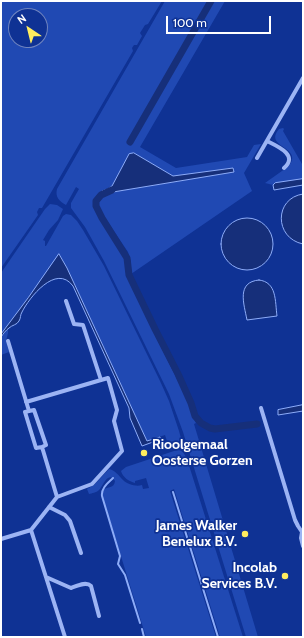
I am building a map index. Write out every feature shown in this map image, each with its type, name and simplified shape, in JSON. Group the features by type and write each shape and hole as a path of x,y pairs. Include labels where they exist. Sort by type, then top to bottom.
{"street":[{"path":"257,158 303,78"},
{"path":"267,141 282,150 288,156 289,163 284,168"},
{"path":"66,301 74,324 83,325 101,380"},
{"path":"8,341 29,411"},
{"path":"1,539 31,530 57,497 92,484 122,451 114,421 117,410 108,378 26,402"},
{"path":"261,408 295,520 303,532 301,538 303,546"},
{"path":"34,410 46,445 42,447 36,448 25,412 34,410"},
{"path":"42,447 57,497"},
{"path":"49,507 70,520 81,553"},
{"path":"31,530 64,637"},
{"path":"46,577 71,588 89,584 91,586 100,616"}],"shaded area":[{"path":"1,1 162,1 148,24 145,25 140,33 142,36 137,45 134,45 132,48 133,51 49,196 42,208 39,208 37,212 38,215 1,268"},
{"path":"165,1 225,1 140,147 176,168 247,157 254,145 261,144 244,173 252,191 131,274 131,262 128,252 99,209 97,202 99,198 110,192 233,172 233,168 173,176 134,153 129,155 112,186 102,191 96,197 94,204 100,219 125,258 127,274 187,399 196,423 194,424 258,637 246,637 183,432 169,394 104,261 85,227 71,208 71,203 79,189 76,187 66,205 57,197 57,189"},
{"path":"283,128 283,131 303,164 303,179 275,183 273,185 265,183 289,166 292,159 292,154 276,140 275,135 279,129"},
{"path":"134,153 173,176 233,168 234,172 113,192 104,195 102,191 112,186 129,154"},
{"path":"303,179 303,185 274,190 273,185 275,183"},
{"path":"303,194 303,244 293,240 287,234 283,227 281,218 287,203 293,197"},
{"path":"50,204 57,205 63,209 58,220 43,240 45,241 45,246 63,216 66,214 71,215 77,221 104,266 160,381 169,401 179,431 182,442 180,446 170,450 165,435 147,441 60,255 1,334 1,273"},
{"path":"247,218 257,220 265,226 271,234 273,244 271,254 265,262 257,268 247,270 237,268 229,262 223,254 221,244 223,234 229,226 237,220"},
{"path":"59,254 67,268 147,441 160,437 161,439 142,446 130,418 129,408 73,286 66,280 59,278 51,280 44,285 21,313 18,322 8,329 1,337 1,334"},
{"path":"259,280 269,284 272,288 277,316 247,320 243,301 244,289 252,282"},
{"path":"8,328 6,341 9,352 1,355 1,337"},
{"path":"303,405 303,411 278,415 278,410"},
{"path":"177,450 185,454 187,459 243,637 220,637 174,489 170,491 216,637 146,637 102,495 103,490 112,486 115,481 110,477 108,478 99,490 94,493 89,494 87,489 94,485 109,469 115,472 127,483 140,486 142,485 143,489 149,488 146,478 135,481 135,483 126,479 121,471 126,467"}],"waterway":[{"path":"130,142 211,1"},
{"path":"112,190 101,195 96,201 96,206 127,258 129,275 178,374 195,416 201,423 215,429 257,424"},
{"path":"113,478 104,488 102,496 120,556 118,564 125,575 140,623"},
{"path":"173,492 218,637"},
{"path":"142,629 144,637"}],"place":[{"name":"Rioolgemaal Oosterse Gorzen","path":"144,453"},
{"name":"James Walker Benelux B.V.","path":"245,534"},
{"name":"Incolab Services B.V.","path":"285,576"}]}
